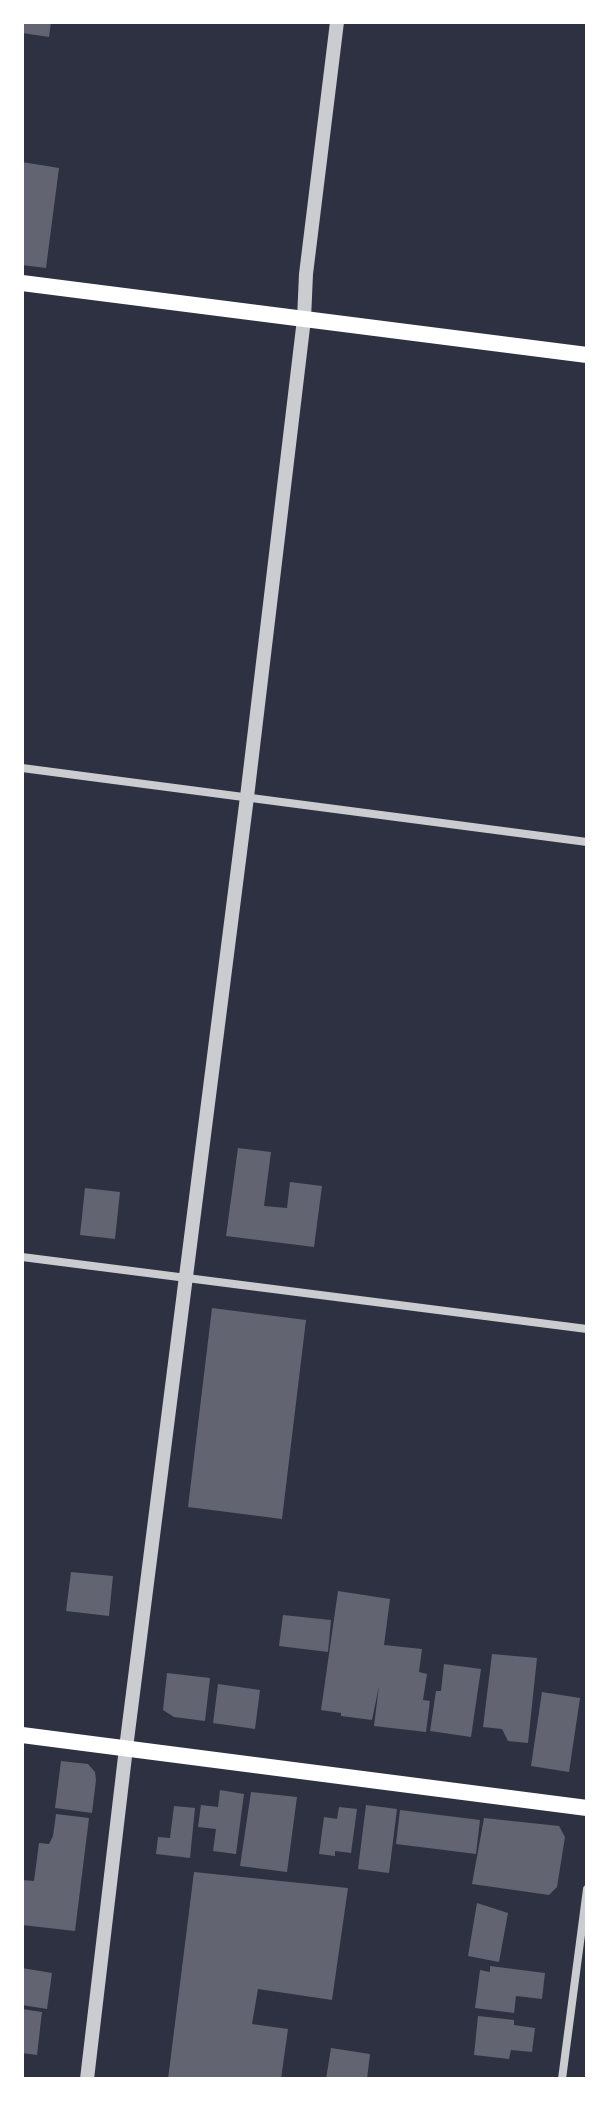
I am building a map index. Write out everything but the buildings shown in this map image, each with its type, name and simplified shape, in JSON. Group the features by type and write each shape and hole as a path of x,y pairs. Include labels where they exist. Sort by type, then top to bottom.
{"main road":[{"path":"22,283 587,355"},
{"path":"22,1735 587,1808"}],"street":[{"path":"87,2079 247,797 337,22"},
{"path":"22,768 587,842"},
{"path":"22,1257 587,1329"},
{"path":"562,2079 587,1889"}]}
